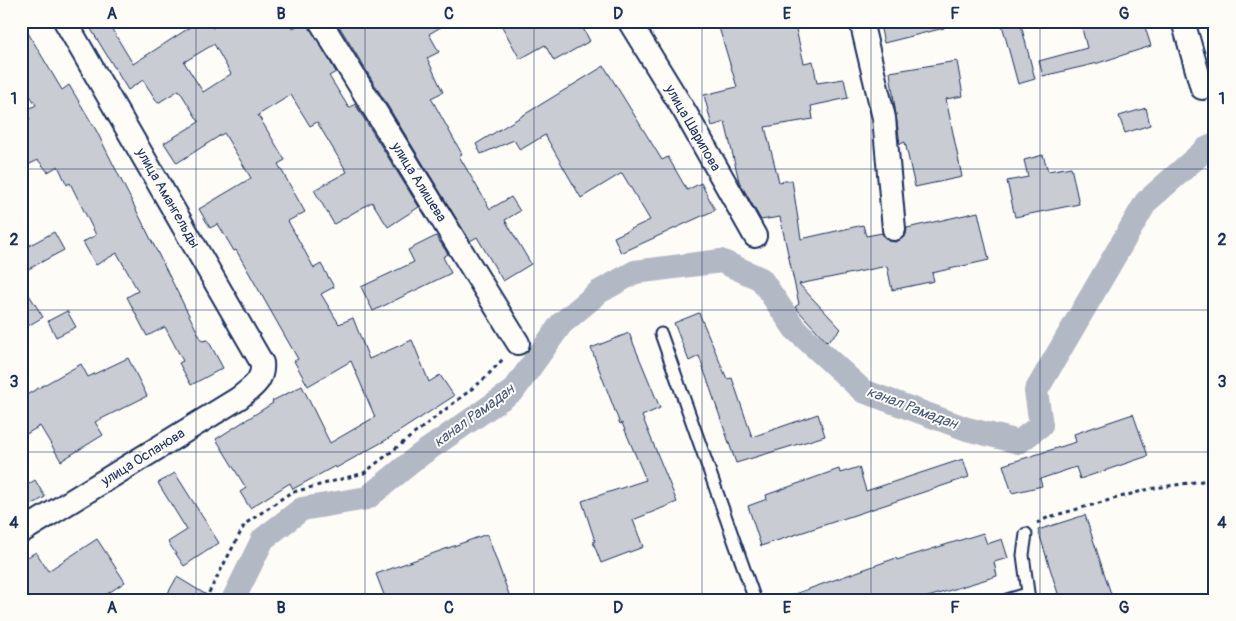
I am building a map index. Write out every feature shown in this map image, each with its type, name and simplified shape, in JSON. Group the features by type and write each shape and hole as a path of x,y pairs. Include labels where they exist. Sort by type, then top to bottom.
{"street":[{"name":"улица Амангельды","path":"65,21 262,363 261,376"},
{"name":"улица Алишева","path":"320,21 518,343"},
{"name":"улица Шарипова","path":"629,21 685,112 755,236"},
{"path":"861,21 884,118 894,229"},
{"path":"1183,21 1202,88"},
{"name":"улица Оспанова","path":"21,532 239,398 256,385 261,376"}],"lane":[{"path":"661,334 755,600"},
{"path":"1007,600 1028,597 1023,555 1026,534"}],"path":[{"path":"205,600 245,524 290,493 364,473 482,381 518,343"},
{"path":"1026,534 1032,525 1049,517 1149,489 1215,479"}],"building":[{"path":"21,21 62,90 69,85 96,130 202,341 208,340 223,368 191,385 179,363 183,361 165,327 147,336 127,297 138,291 117,253 96,265 83,242 96,235 70,183 67,185 58,166 48,172 38,160 26,166 21,157 21,125 30,119 25,111 36,105 21,81"},
{"path":"86,21 107,21 133,64 189,28 185,21 209,21 212,28 223,21 289,21 293,28 307,21 336,72 329,76 349,108 355,104 419,207 388,227 372,202 334,224 314,190 347,172 317,122 310,126 291,95 258,115 285,160 278,164 305,212 288,221 314,268 321,264 334,287 321,294 339,324 353,318 369,359 412,340 429,382 440,375 454,396 386,440 336,468 335,466 293,489 290,483 250,508 240,492 246,488 216,439 273,403 272,401 302,386 330,443 375,417 351,361 308,386 294,361 298,359 236,250 234,251 218,224 210,228 199,209 251,178 224,133 177,163 164,143 199,122 179,90 158,103 143,80 128,90","holes":["214,44 231,74 203,92 184,62"]},
{"path":"336,21 451,21 429,34 439,52 427,58 443,92 431,98 462,154 459,156 490,209 511,197 520,211 505,220 531,264 503,281 477,237 470,241"},
{"path":"499,21 579,21 590,41 554,61 545,45 520,59"},
{"path":"717,21 794,21 804,63 813,61 817,83 844,79 848,98 811,106 813,119 765,127 779,182 792,180 801,239 863,225 866,236 882,233 888,241 896,242 906,235 907,228 978,212 989,260 932,273 934,281 892,290 887,266 799,284 841,329 827,342 795,307 799,304 780,217 761,220 739,181 725,122 712,126 704,95 737,87"},
{"path":"879,21 943,21 944,28 884,43"},
{"path":"1001,21 1020,21 1035,79 1018,84"},
{"path":"1080,21 1143,21 1151,46 1098,63 1043,76 1039,61 1087,48"},
{"path":"957,61 963,96 946,99 962,177 915,187 905,142 900,144 890,72"},
{"path":"604,66 662,160 668,157 687,190 701,183 715,210 621,253 614,237 650,220 622,173 581,198 545,135 520,150 514,140 481,154 476,144"},
{"path":"1146,108 1150,125 1125,133 1119,116"},
{"path":"1043,155 1048,171 1071,167 1079,204 1015,217 1007,181 1028,177 1024,160"},
{"path":"54,232 64,250 21,273 21,250"},
{"path":"436,236 448,254 443,257 451,273 373,311 361,287 414,262 408,250"},
{"path":"21,282 43,317 21,330"},
{"path":"67,311 76,327 56,337 48,321"},
{"path":"699,313 727,379 732,378 752,437 818,414 825,436 736,463 699,356 689,361 674,323"},
{"path":"629,333 660,408 642,416 677,502 633,520 643,547 601,563 582,501 646,480 622,423 620,424 591,348"},
{"path":"128,358 147,396 95,422 103,435 61,461 40,426 21,437 21,398 81,364 88,377"},
{"path":"1133,414 1148,456 1080,479 1076,467 1040,479 1042,486 1012,493 1003,465 1076,442 1074,434"},
{"path":"963,459 969,477 761,546 748,506 767,499 766,495 839,469 840,473 859,467 866,491"},
{"path":"175,473 219,543 184,566 168,542 187,530 158,483"},
{"path":"35,480 45,497 21,511 21,489"},
{"path":"1085,515 1113,600 1060,600 1038,530"},
{"path":"983,533 987,544 1002,539 1008,558 994,562 997,576 918,600 786,600 786,597 896,558 897,560"},
{"path":"487,534 511,600 386,600 376,574"},
{"path":"97,539 125,582 98,600 21,600 21,561 36,552 48,571"},
{"path":"177,577 215,600 164,600"}],"waterway":[{"name":"канал Рамадан","path":"233,600 263,539 302,509 367,498 420,455 514,390 561,324 599,292 635,272 721,261 761,279 795,329 863,391 967,429 1019,442 1041,425 1036,391 1146,202 1206,149 1215,145"}]}
